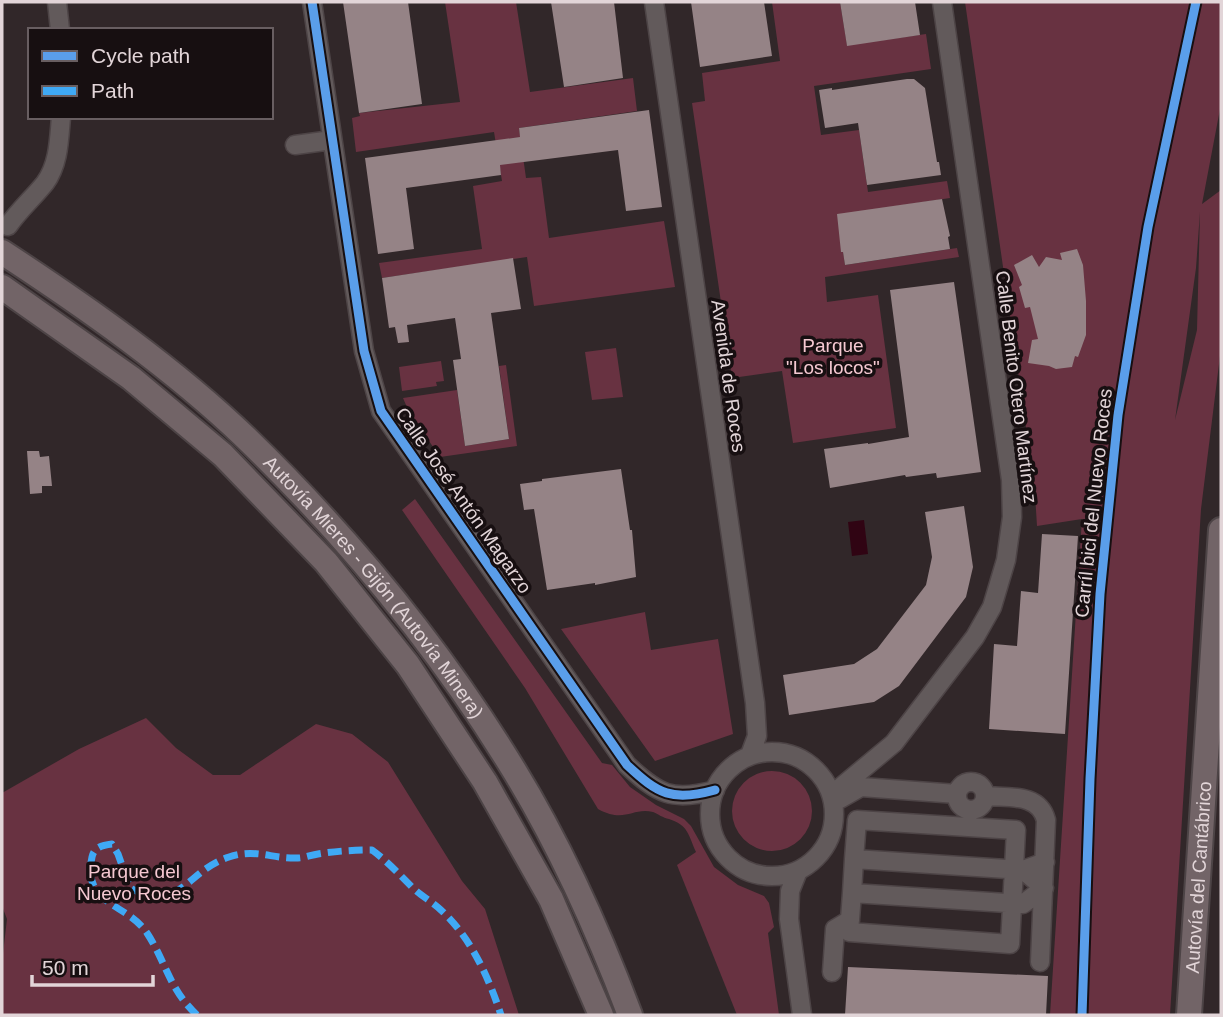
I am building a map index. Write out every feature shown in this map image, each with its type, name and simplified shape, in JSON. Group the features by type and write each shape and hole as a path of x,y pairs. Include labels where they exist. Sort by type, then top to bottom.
{"highway":[{"name":"Autovía Mieres - Gijón (Autovía Minera)","path":"2,252 148,355 245,437 348,543 436,653 512,767 568,869 630,1015"},
{"path":"2,286 131,378 223,455 326,562 408,665 485,782 551,899 601,1015"},
{"name":"Autovía del Cantábrico","path":"1189,1015 1221,530"}],"street":[{"path":"57,2 60,28"},
{"name":"Calle José Antón Magarzo","path":"312,2 364,351 381,411 627,765 660,792 695,796 715,790"},
{"name":"Avenida de Roces","path":"654,2 755,703 757,736 750,755"},
{"name":"Calle Benito Otero Martínez","path":"834,803 841,787 894,743 975,637 992,607 1006,560 1012,517 1011,480 942,2"},
{"path":"8,226 52,171 58,152 61,119"},
{"path":"295,145 332,140"},
{"path":"771,751 792,754 812,765 826,782 834,803 831,835 816,858 798,871 777,877 762,876 742,869 725,856 715,840 709,819 711,799 720,779 731,766 750,755 771,751"},
{"path":"834,803 861,787 957,794 960,805 970,810 981,807 986,796 1029,799 1037,803 1044,811 1046,820 1040,962"},
{"path":"857,820 1016,830 1019,869 1010,944 849,932 857,820"},
{"path":"854,859 1019,869 1045,862"},
{"path":"1019,869 1044,888"},
{"path":"798,871 790,891 789,919 802,1015"},
{"path":"762,876 777,891 789,919"},
{"path":"852,893 1023,904 1044,888"},
{"path":"832,972 835,929 850,920"}],"green space":[{"path":"445,2 516,2 530,92 633,78 637,111 519,128 526,178 541,177 549,238 664,221 675,287 534,306 527,257 382,278 379,263 482,249 473,186 502,181 494,132 356,152 352,118 360,116 359,113 460,102"},
{"name":"Parque \"Los locos\"","path":"772,2 840,2 847,45 926,34 931,69 814,86 821,135 859,130 868,192 947,181 950,198 838,215 845,265 957,248 959,257 825,277 827,302 878,295 896,428 793,443 782,371 732,378 692,103 705,101 702,73 780,61"},
{"path":"965,2 1221,2 1221,104 1202,204 1221,190 1221,348 1201,509 1170,1015 1050,1015 1082,519 1037,526 1035,494","holes":["1200,212 1197,330 1175,420 1196,268"]},
{"path":"616,348 623,397 592,400 585,352"},
{"path":"441,361 444,381 436,382 437,386 402,391 399,367"},
{"path":"506,365 517,446 440,457 409,412 403,398 457,390 465,446 509,439 499,366"},
{"path":"415,499 602,763 612,765 630,787 656,805 684,819 691,826 714,867 738,885 764,896 769,903 774,927 768,933 779,1015 737,1015 677,865 696,852 687,831 675,821 653,812 615,815 598,809 525,688 402,510"},
{"path":"645,612 651,650 718,639 733,734 655,761 561,629"},
{"name":"Parque del Nuevo Roces","path":"146,718 176,748 213,775 240,775 316,724 352,734 388,762 462,881 485,909 519,1015 2,1015 2,962 7,919 2,906 2,793 79,749"},
{"path":"772,771 787,774 800,783 809,796 812,811 809,826 800,839 787,848 772,851 757,848 744,839 735,826 732,811 735,796 744,783 757,774"}],"shaded area":[{"path":"864,520 868,554 852,556 848,522"}],"building":[{"path":"343,2 408,2 422,104 359,113"},
{"path":"551,2 614,2 623,78 564,87"},
{"path":"691,2 764,2 772,56 700,67"},
{"path":"840,2 915,2 920,35 847,46"},
{"path":"914,79 925,88 941,175 867,185 858,123 825,128 819,90"},
{"path":"649,110 662,207 626,211 618,150 500,165 501,175 406,188 414,249 378,254 365,158 520,137 519,128"},
{"path":"942,199 950,249 845,265 837,214"},
{"path":"1077,249 1083,265 1086,301 1086,335 1078,357 1075,356 1072,367 1056,369 1028,363 1032,340 1038,339 1030,307 1025,308 1019,287 1022,285 1014,265 1032,255 1039,267 1046,257 1062,260 1060,253"},
{"path":"513,258 521,309 491,313 509,439 465,446 453,360 461,359 455,318 407,325 409,342 398,343 395,327 389,328 382,278"},
{"path":"954,282 981,472 937,478 936,473 905,475 830,488 824,449 909,437 890,290"},
{"path":"27,451 39,451 40,457 49,456 52,486 42,486 42,493 30,494"},
{"path":"621,469 632,530 636,577 547,590 534,509 524,510 520,484"},
{"path":"964,506 973,567 966,597 899,686 874,702 789,715 783,675 854,664 877,649 926,585 932,557 925,512"},
{"path":"1042,534 1078,536 1065,734 989,729 994,644 1017,646 1021,591 1038,593"},
{"path":"848,967 1048,976 1046,1015 845,1015"}],"marked path":[{"path":"197,1015 180,995 147,933 128,915 108,902 93,885 92,857 99,847 112,844 130,888 147,895 161,896 182,888 214,863 239,854 298,858 332,852 372,850 442,911 462,933 485,973 501,1015"}],"cycle path":[{"path":"312,2 364,351 381,411 627,765 648,783 666,793 687,795 715,790"},
{"name":"Carríl bici del Nuevo Roces","path":"1082,1015 1100,594 1118,415 1148,227 1196,2"}]}
